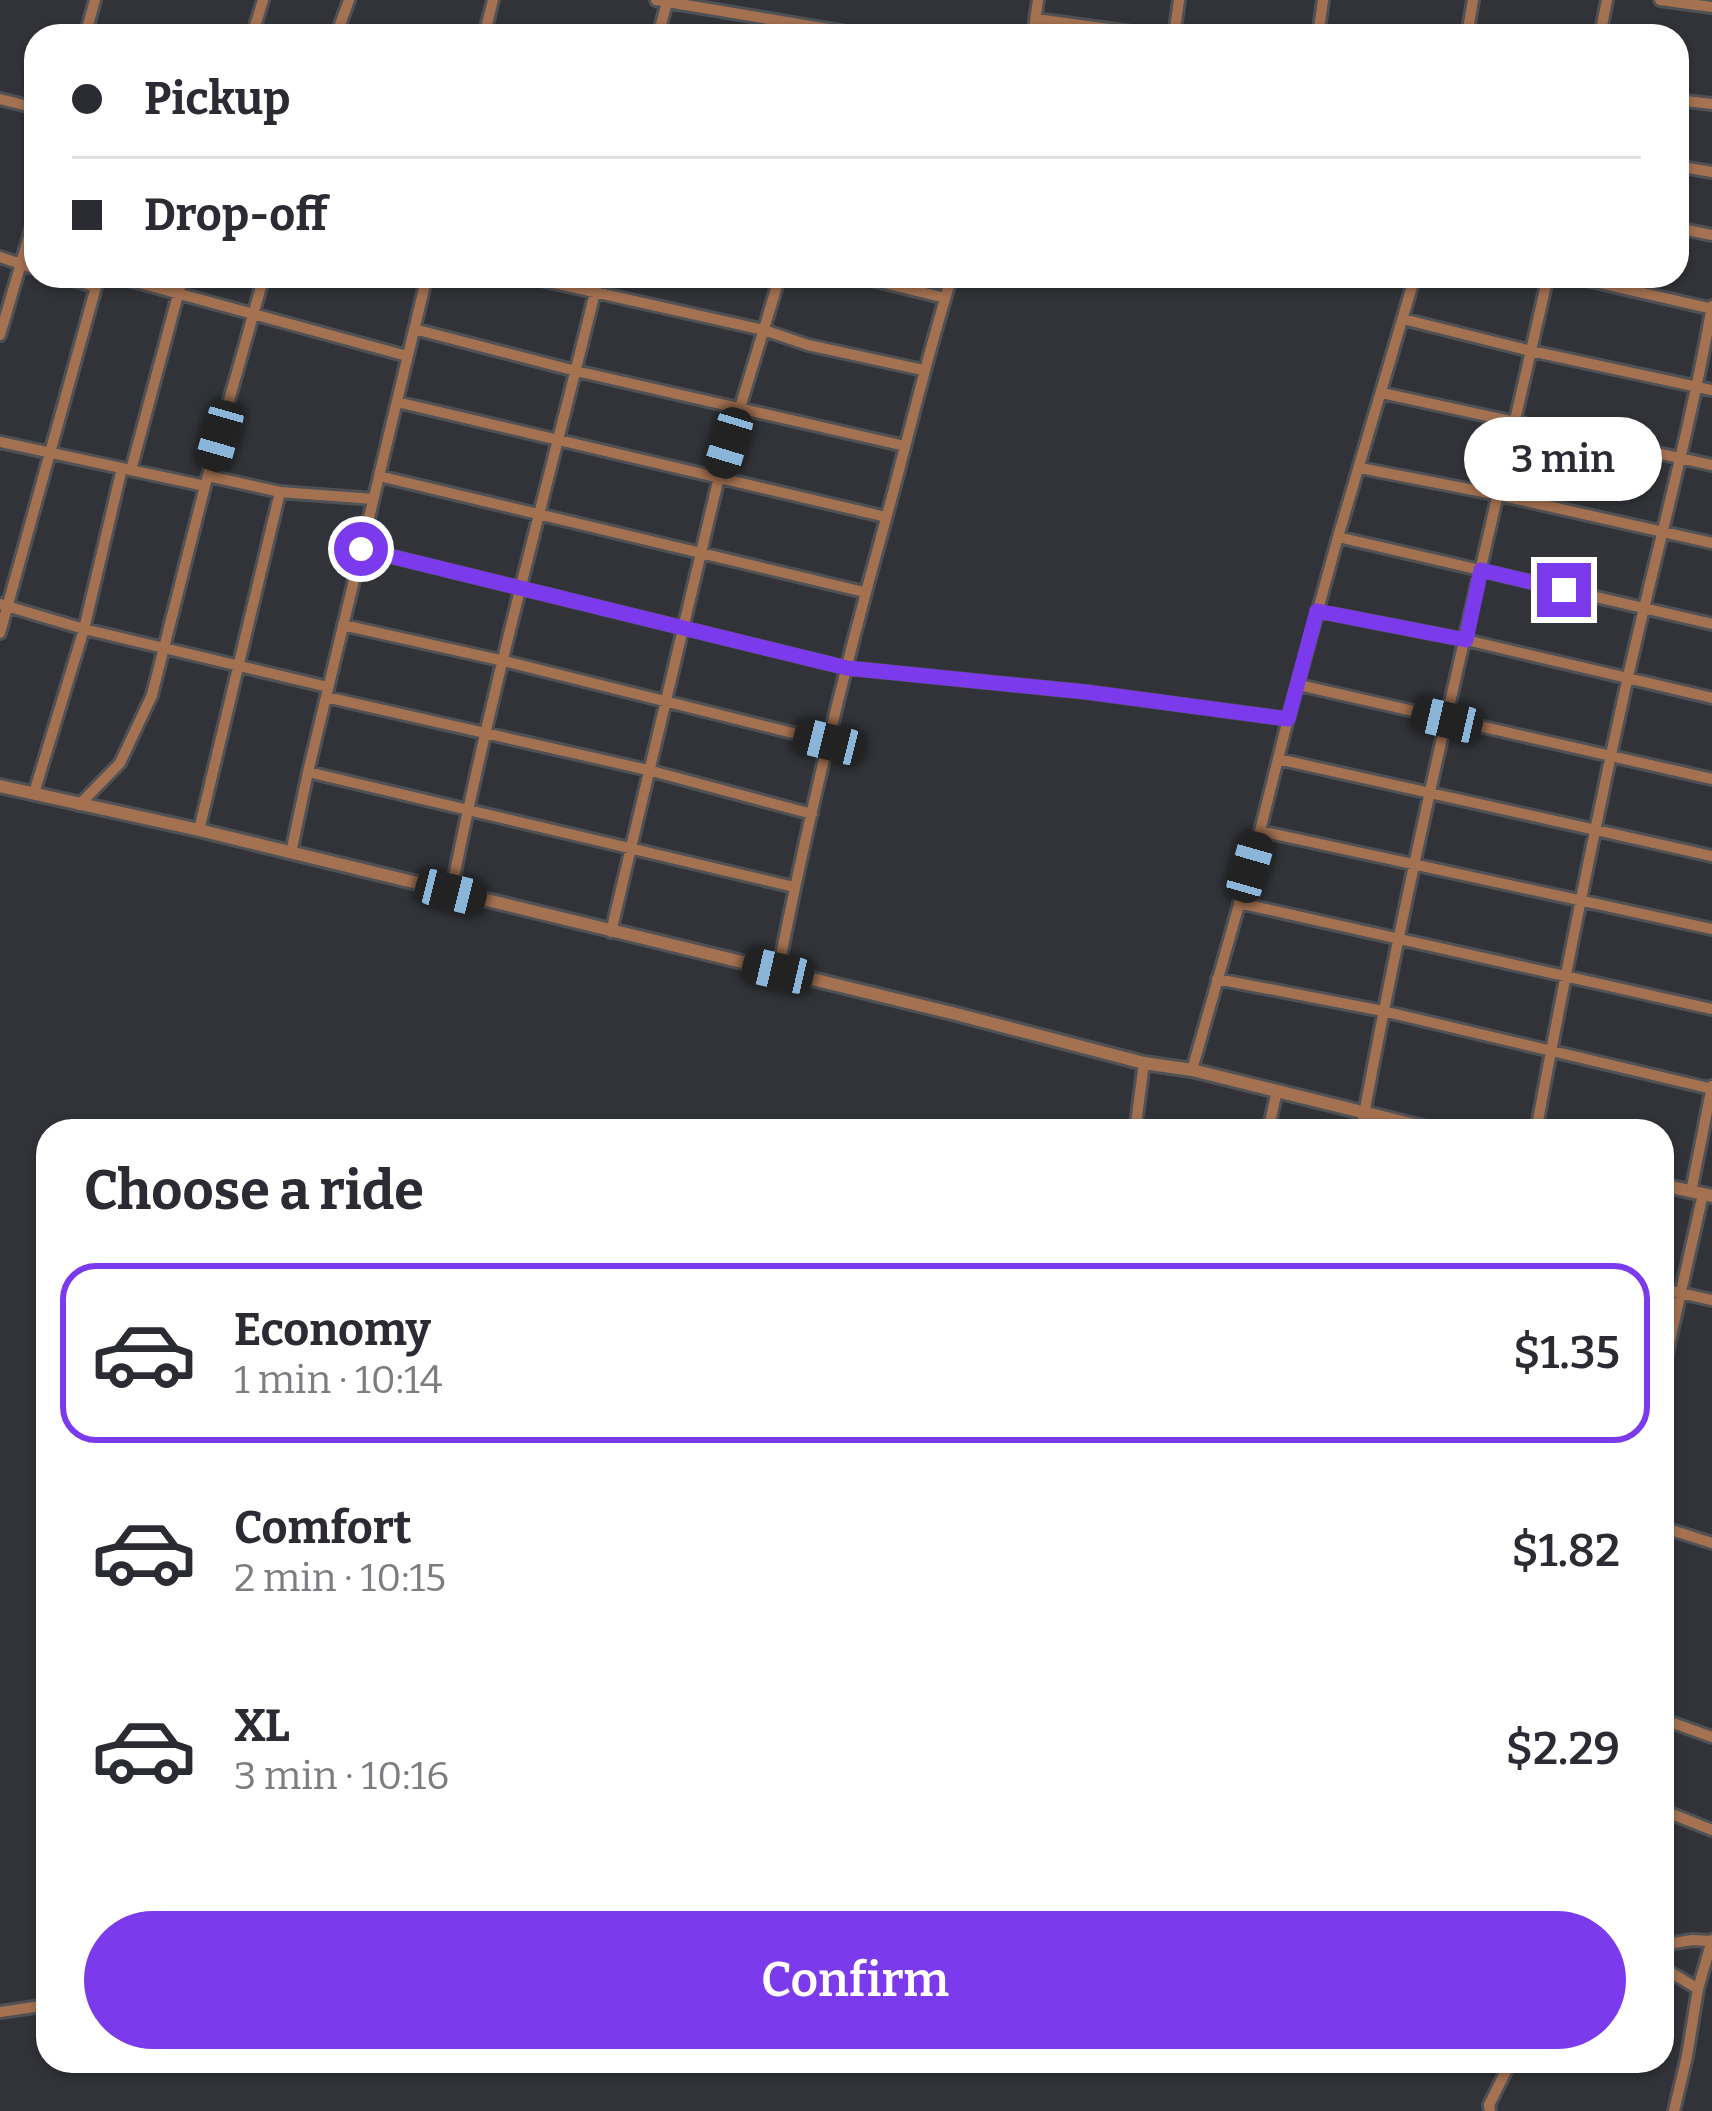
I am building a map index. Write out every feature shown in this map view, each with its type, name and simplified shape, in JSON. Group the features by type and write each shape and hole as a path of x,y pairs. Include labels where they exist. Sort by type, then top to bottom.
{"street":[{"path":"1035,24 1038,0"},
{"path":"1660,0 1712,7"},
{"path":"668,1 799,24"},
{"path":"1036,19 1072,24"},
{"path":"0,335 24,254"},
{"path":"0,257 24,265"},
{"path":"0,633 4,605 96,288"},
{"path":"163,288 407,356"},
{"path":"34,793 180,288"},
{"path":"79,805 120,763 152,695 261,288"},
{"path":"291,853 424,288"},
{"path":"577,288 923,370"},
{"path":"451,892 538,513 596,288"},
{"path":"611,932 719,477 776,288"},
{"path":"905,288 945,298"},
{"path":"778,971 864,592 948,288"},
{"path":"1192,1070 1317,611 1412,288"},
{"path":"1363,1119 1447,720 1546,288"},
{"path":"1538,1119 1628,677 1698,387 1712,308 1623,288"},
{"path":"1403,319 1712,390"},
{"path":"414,329 905,446"},
{"path":"1382,393 1712,464"},
{"path":"397,402 886,517"},
{"path":"0,442 126,469 280,492 374,499"},
{"path":"1360,468 1712,543"},
{"path":"379,476 864,592"},
{"path":"199,830 280,492"},
{"path":"1338,537 1712,624"},
{"path":"361,549 847,668 1086,692 1288,719"},
{"path":"4,605 487,734 812,814"},
{"path":"1317,611 1466,640 1712,698"},
{"path":"344,625 829,742"},
{"path":"1299,685 1712,779"},
{"path":"1278,759 1712,856"},
{"path":"308,772 794,887"},
{"path":"0,786 1391,1119"},
{"path":"1260,831 1712,929"},
{"path":"1239,903 1712,1009"},
{"path":"1217,979 1383,1011 1712,1088 1702,1194 1674,1322"},
{"path":"1137,1119 1144,1063"},
{"path":"1271,1119 1277,1090"},
{"path":"1674,1292 1712,1300"},
{"path":"1674,1531 1712,1543"},
{"path":"1674,1723 1712,1737"},
{"path":"1674,1815 1712,1830"},
{"path":"1674,1943 1712,1940 1674,2111"},
{"path":"1674,1974 1698,1989"},
{"path":"0,2012 36,2007"},
{"path":"1490,2111 1505,2073"}],"route":[{"path":"361,549 847,668 1086,692 1288,719 1317,611 1466,640 1481,570 1564,590"}]}
